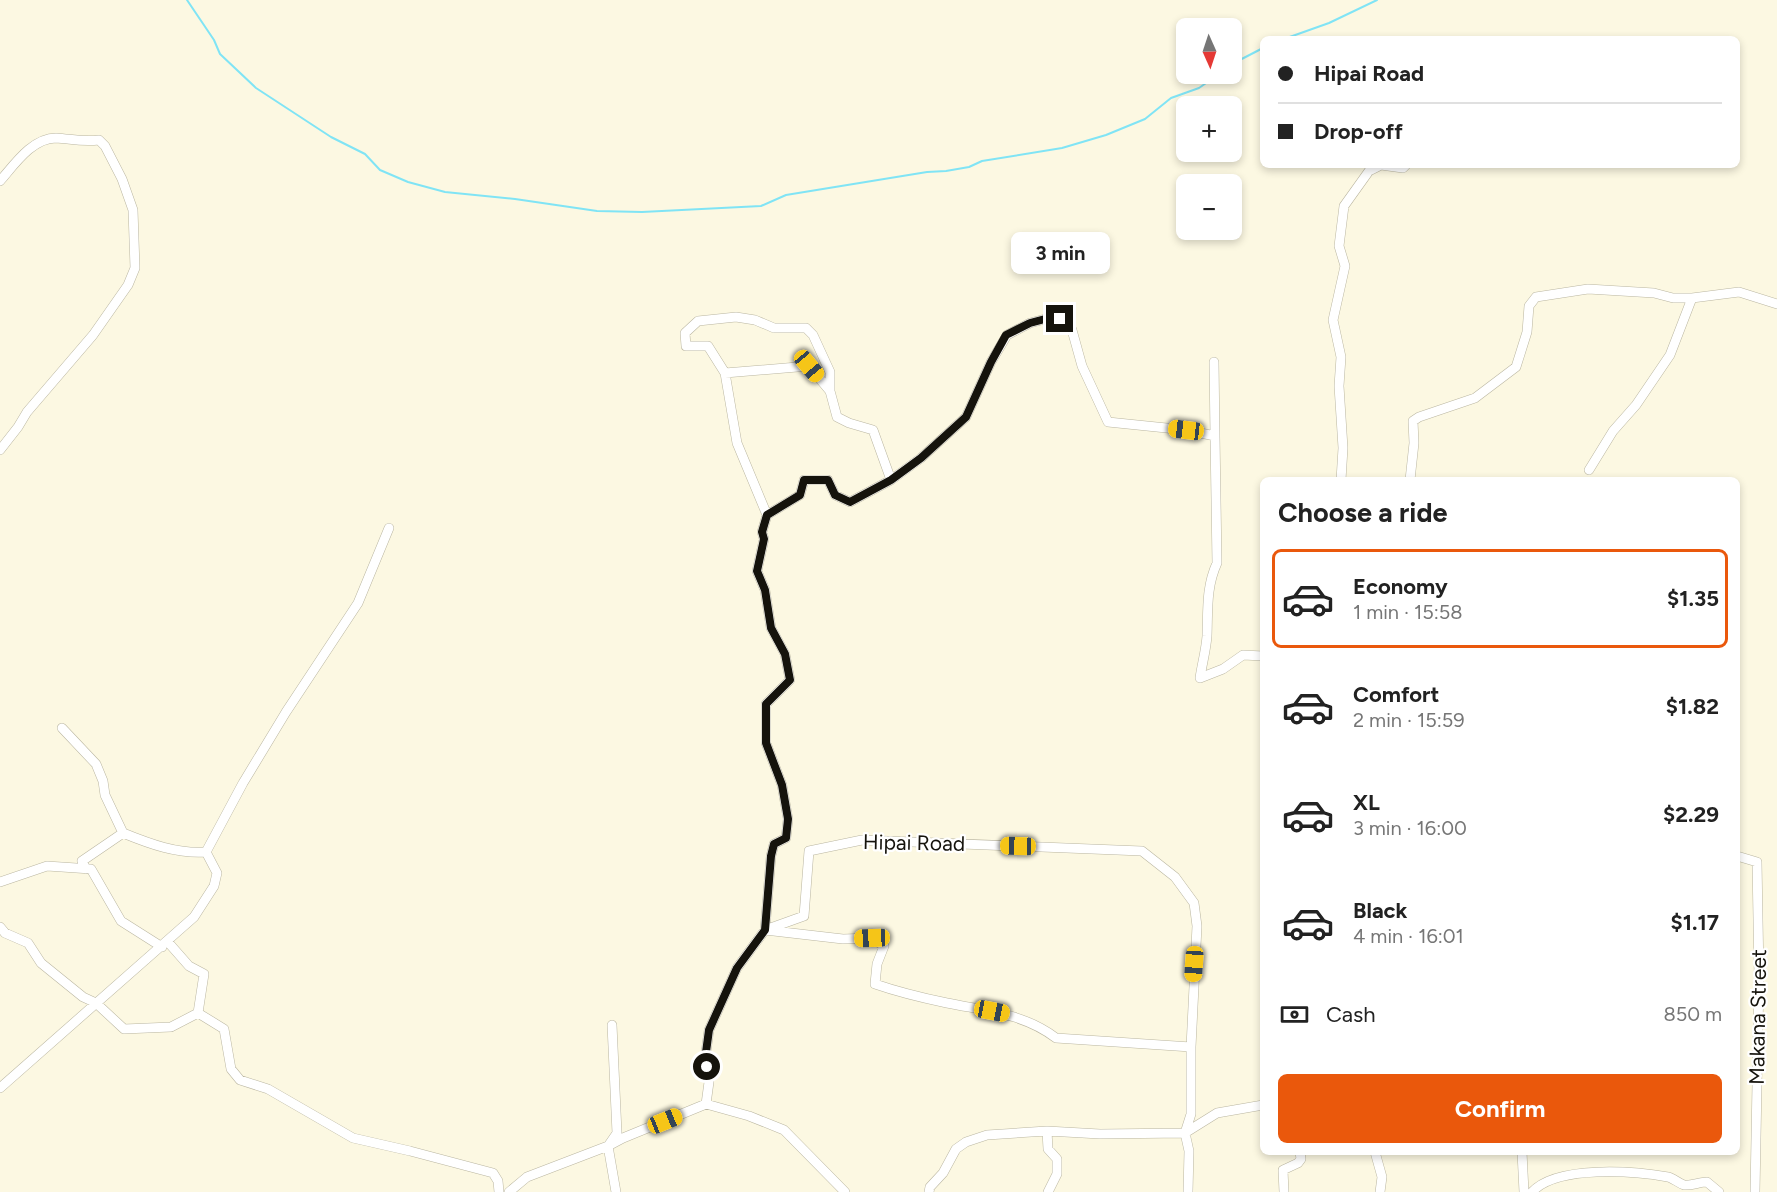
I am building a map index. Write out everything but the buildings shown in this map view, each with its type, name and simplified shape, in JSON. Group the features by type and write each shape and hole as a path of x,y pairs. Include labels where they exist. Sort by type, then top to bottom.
{"street":[{"path":"0,181 34,145 53,138 81,142 99,140 105,146 122,180 133,210 135,268 128,285 93,335 27,412 0,450"},
{"path":"1341,477 1343,448 1339,386 1341,357 1333,320 1345,266 1339,246 1344,206 1369,171 1375,168"},
{"path":"1410,477 1414,443 1413,421 1475,398 1516,367 1527,332 1529,306 1536,297 1588,289 1654,293 1673,298 1739,292 1777,304"},
{"path":"1589,470 1613,432 1636,405 1670,355 1692,298"},
{"path":"706,1104 709,1082 706,1052 709,1030 737,968 765,930 771,856 774,844 786,838 788,819 782,785 766,743 766,704 790,680 785,654 771,628 765,590 757,571 764,539 762,532 767,515 737,443 725,373 708,346 686,346 685,333 698,321 736,317 755,320 774,328 806,328 813,335 830,372 830,391 837,417 873,430 891,480"},
{"path":"767,515 800,495 804,480 828,480 835,495 850,502 891,480 921,458 966,417 1006,335 1030,323 1045,319 1060,319 1072,330 1082,366 1108,422 1186,430 1215,436"},
{"path":"1214,363 1217,562 1210,577 1206,605 1207,636 1200,678 1223,669 1243,656 1260,656"},
{"path":"725,373 809,366 830,391"},
{"path":"206,852 243,783 286,712 358,603 389,528"},
{"path":"62,728 96,764 103,781 105,795 123,833 147,843 189,853 206,852"},
{"path":"86,869 82,861 123,833"},
{"name":"Hipai Road","path":"765,930 804,916 809,851 862,840 1142,851 1175,877 1194,903 1197,926 1191,1047 1191,1114 1185,1133 1189,1151 1189,1187"},
{"path":"0,1088 194,917 214,886 217,873 206,852"},
{"name":"Makana Street","path":"1740,857 1757,862 1759,976 1755,1192"},
{"path":"0,882 47,866 91,869 121,921 165,944 189,966 204,974 198,1013"},
{"path":"0,927 6,933 28,943 42,963 83,998 96,1003 124,1029 171,1027 198,1013"},
{"path":"765,930 843,939 872,938 884,946 877,964 875,984 946,1003 1011,1015 1042,1027 1056,1038 1191,1047"},
{"path":"198,1013 224,1029 231,1069 240,1080 268,1089 353,1138 493,1173 498,1181 499,1192"},
{"path":"612,1024 616,1133 608,1146 616,1192"},
{"path":"509,1192 527,1177 608,1146 706,1104 748,1116 783,1131 845,1192"},
{"path":"929,1192 930,1187 943,1173 956,1149 966,1142 987,1135 1047,1131 1100,1134 1185,1133 1217,1113 1260,1106"},
{"path":"1047,1131 1048,1149 1057,1158 1057,1174 1048,1192"},
{"path":"1284,1192 1283,1170 1298,1163 1300,1155"},
{"path":"1376,1155 1382,1177 1380,1192"},
{"path":"1522,1155 1524,1192"},
{"path":"1532,1192 1539,1185 1564,1176 1611,1173 1670,1177 1683,1185 1707,1182 1719,1192"}],"waterway":[{"path":"187,0 214,40 220,54 256,88 331,137 365,154 380,170 408,182 445,192 597,211 642,212 761,206 786,195 927,172 946,171 969,167 982,161 1062,148 1106,135 1145,119 1171,98 1205,84"},
{"path":"1292,36 1329,23 1377,0"},
{"path":"1242,59 1260,50"}],"route":[{"path":"707,1067 706,1052 709,1030 737,968 765,930 771,856 774,844 786,838 788,819 782,785 766,743 766,704 790,680 785,654 771,628 765,590 757,571 764,539 762,532 767,515 800,495 804,480 828,480 835,495 850,502 891,480 921,458 966,417 1006,335 1030,323 1045,319 1060,319"}]}
